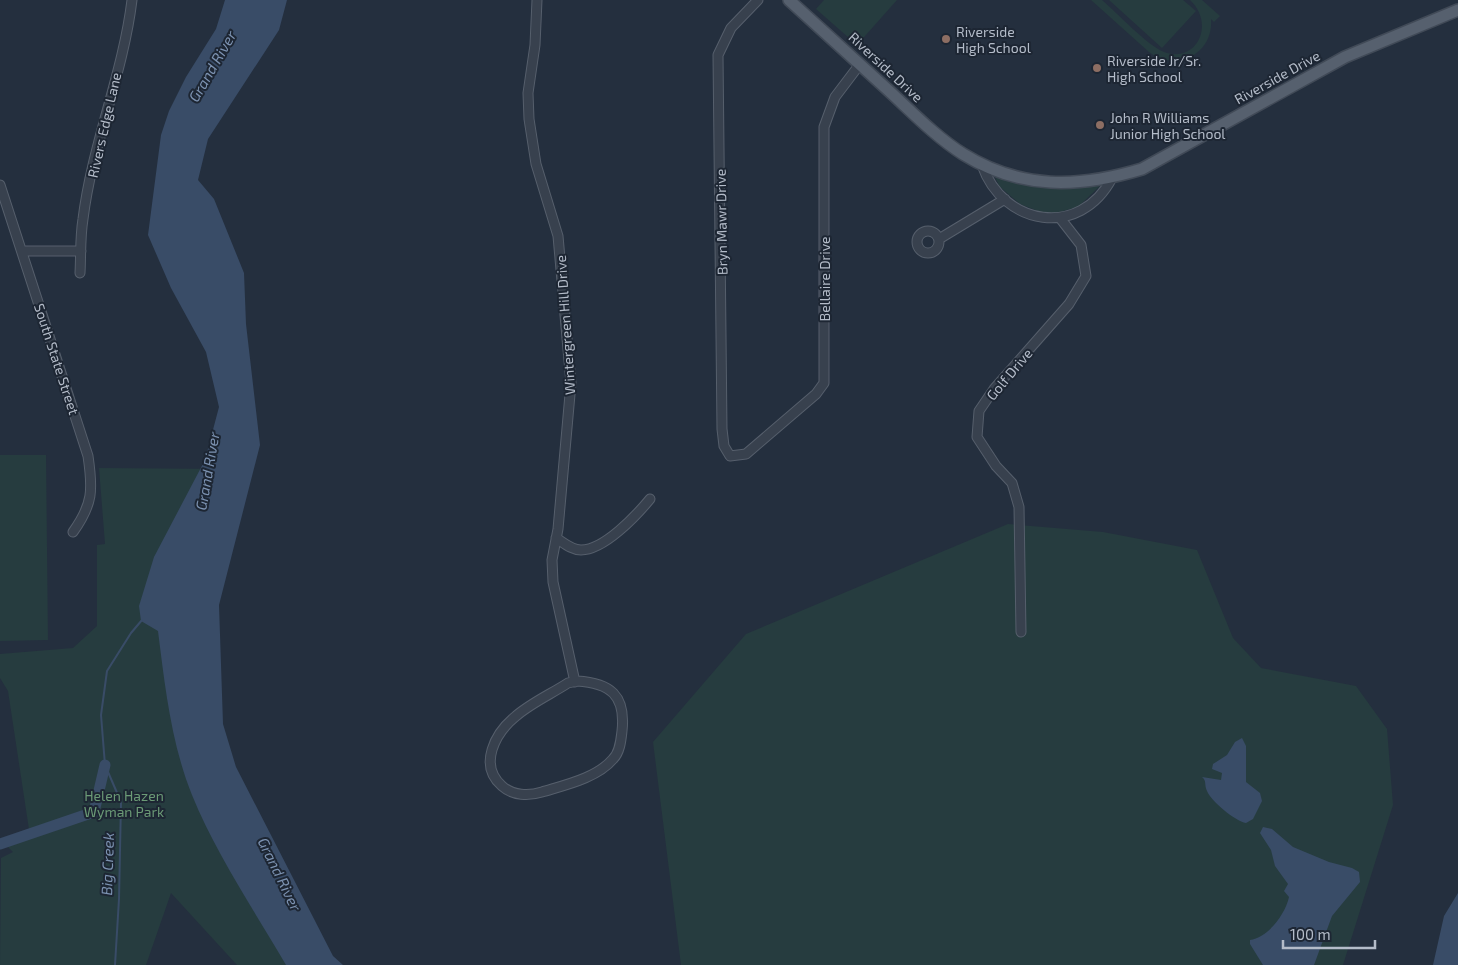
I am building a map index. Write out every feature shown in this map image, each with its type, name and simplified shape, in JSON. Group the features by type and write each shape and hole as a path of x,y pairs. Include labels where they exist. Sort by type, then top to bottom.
{"main road":[{"name":"Riverside Drive","path":"789,0 920,119 961,153 982,165 1021,179 1073,184 1112,178 1142,169 1345,57 1458,10"}],"street":[{"name":"Rivers Edge Lane","path":"80,272 83,219 97,150 129,27 132,0"},
{"name":"Wintergreen Hill Drive","path":"537,0 535,46 528,93 529,119 536,164 558,236 571,383 570,412 552,560 553,582 575,682"},
{"name":"Bryn Mawr Drive","path":"730,456 724,446 722,429 718,55 732,28 758,0"},
{"name":"Bellaire Drive","path":"730,456 746,454 816,394 824,383 824,127 836,97 860,64"},
{"path":"982,165 986,176 1005,199 1035,218 1060,218 1093,202 1104,193 1112,178"},
{"name":"South State Street","path":"0,185 88,456 92,496 86,514 73,532"},
{"path":"939,240 1005,199"},
{"name":"Golf Drive","path":"1021,632 1019,507 1012,484 996,466 976,437 979,411 994,388 1069,304 1086,276 1081,245 1060,218"},
{"path":"22,251 81,251"},
{"path":"556,538 580,550 594,547 612,536 637,515 650,499"},
{"path":"575,682 603,685 613,692 622,707 622,737 615,758 597,772 540,793 518,794 507,790 497,782 490,770 489,759 501,733 516,716 568,683 575,682"}],"green space":[{"path":"824,0 897,0 857,45 816,9"},
{"path":"1091,0 1102,0 1157,49 1176,54 1186,52 1194,47 1202,30 1197,9 1190,0 1202,0 1220,16 1214,22 1211,19 1210,31 1206,42 1200,50 1181,60 1170,61 1149,52"},
{"path":"1109,0 1183,0 1196,11 1162,48"},
{"path":"993,173 1102,184 1078,207 1048,215 1020,204 1000,187"},
{"path":"0,455 46,455 48,640 0,641"},
{"name":"Helen Hazen Wyman Park","path":"99,468 222,469 202,685 316,965 237,965 171,893 146,965 0,965 1,858 13,852 7,846 30,836 8,691 0,678 0,654 73,648 97,626 97,545 105,544"},
{"path":"1008,524 1103,532 1197,550 1233,638 1261,668 1356,686 1387,729 1393,805 1343,965 681,965 653,742 746,634"}],"water":[{"name":"Grand River","path":"225,0 287,0 279,30 208,139 198,180 214,199 244,273 246,324 260,445 219,605 223,724 236,767 333,956 343,965 286,965 236,882 212,839 192,795 174,735 158,631 141,621 139,606 154,557 205,460 219,407 206,352 171,288 148,235 161,135 169,111 186,77 216,29"},
{"path":"1242,738 1246,746 1246,782 1260,793 1262,801 1253,819 1246,823 1230,815 1213,800 1207,791 1202,777 1221,780 1222,773 1212,769 1213,764 1227,755 1235,742"},
{"path":"1263,827 1272,829 1293,847 1359,872 1360,882 1332,916 1314,965 1263,965 1250,944 1250,940 1263,935 1280,918 1289,897 1284,891 1288,884 1275,866 1271,850 1260,833"},
{"path":"1458,893 1458,965 1433,965 1444,916"}],"waterway":[{"name":"Big Creek","path":"115,965 119,899 121,802 105,765 101,715 107,671 131,633 142,620"},
{"path":"0,844 94,812 105,765"}],"place":[{"name":"Riverside High School","path":"946,39"},
{"name":"Riverside Jr/Sr. High School","path":"1097,68"},
{"name":"John R Williams Junior High School","path":"1100,125"}]}
